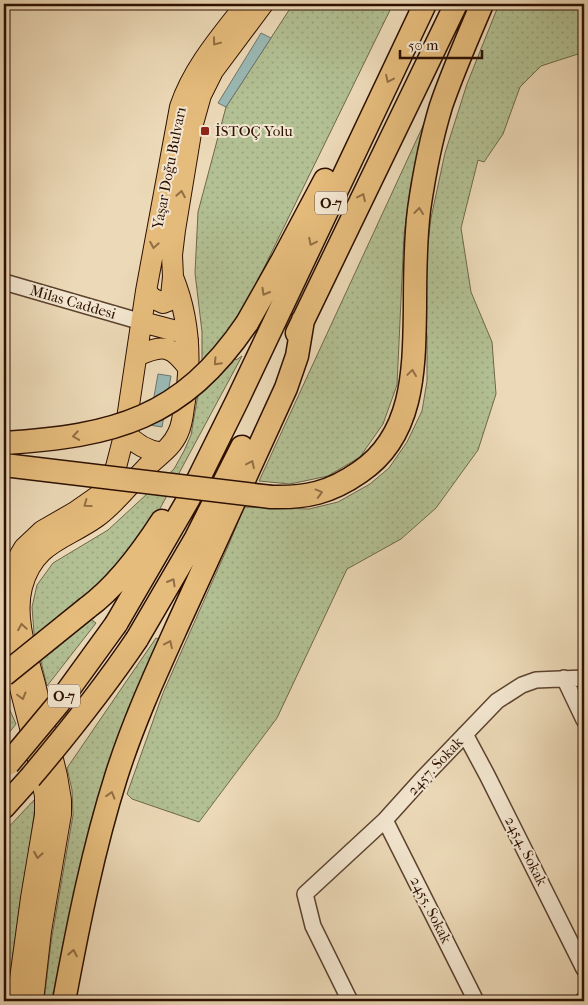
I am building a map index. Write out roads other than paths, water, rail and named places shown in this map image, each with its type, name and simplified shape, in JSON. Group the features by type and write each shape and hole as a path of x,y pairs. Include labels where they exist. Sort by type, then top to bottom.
{"highway":[{"path":"4,442 56,439 95,432 114,428 152,413 183,393 231,346 247,323 313,205 391,43 404,22 421,4"},
{"name":"O-7","path":"5,766 68,690 116,624 184,507 237,401 425,4"},
{"name":"O-7","path":"4,807 72,728 114,673 175,577 213,508 456,4"},
{"path":"4,465 271,497 314,495 340,484 365,469 378,457 389,444 401,423 414,365 416,236 424,180 441,106 481,5"},
{"path":"64,1001 82,906 94,856 125,750 156,672 286,388 298,356 304,320"},
{"path":"4,675 98,600 117,580 154,533 218,424 237,401"}],"main road":[{"name":"Yaşar Doğu Bulvarı","path":"17,1001 45,815 44,796 37,755 6,633 4,601 6,585 17,558 32,539 89,503 106,487 118,462 125,432 146,291 174,132 185,93 202,61 246,4"},
{"name":"Yaşar Doğu Bulvarı","path":"173,277 172,255 175,230 192,127 201,95 214,71 263,4"},
{"path":"146,291 158,301 163,303 168,301 171,296 173,277"},
{"path":"33,1001 41,931 61,814 61,800 23,634 20,602 21,588 28,570 45,549 56,540 98,517 174,441 179,431 188,387 188,340 180,296 173,277"},
{"path":"142,322 180,332 188,340"},
{"path":"137,356 158,348 167,348 175,352 189,369"},
{"path":"125,432 130,438 145,448 153,452 162,453"}],"street":[{"name":"Milas Caddesi","path":"4,282 142,322"},
{"name":"2457. Sokak","path":"350,1001 313,926 305,894 385,820 497,701 522,685 536,680 564,678 574,680 584,678"},
{"path":"564,678 584,720"},
{"name":"2454. Sokak","path":"465,734 488,775 584,970"},
{"name":"2455. Sokak","path":"385,820 476,1001"}],"water":[{"path":"261,33 271,38 226,107 218,103"},
{"path":"158,374 171,376 162,427 149,425"}],"place":[{"name":"İSTOÇ Yolu","path":"205,131"}]}
